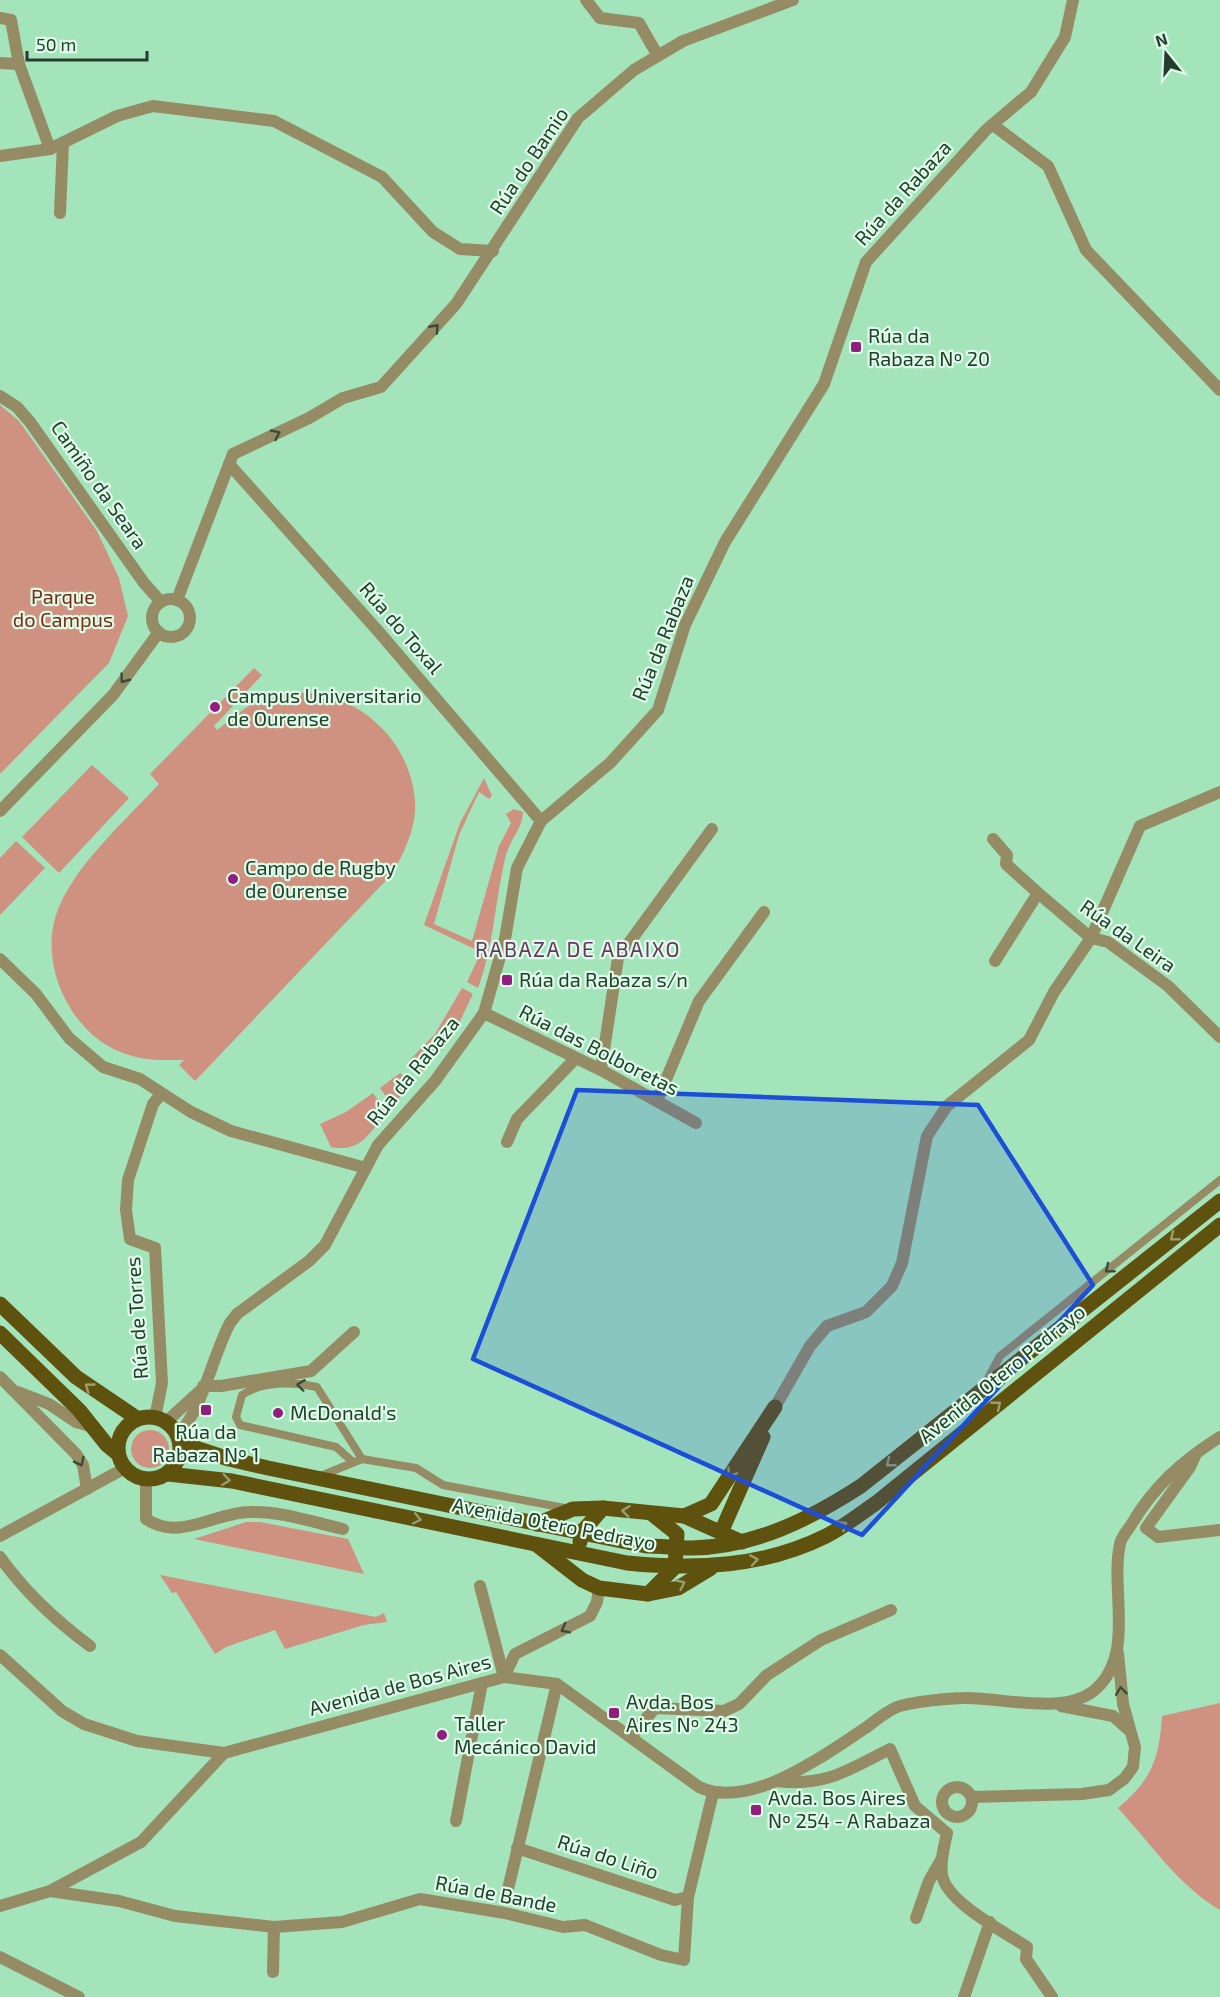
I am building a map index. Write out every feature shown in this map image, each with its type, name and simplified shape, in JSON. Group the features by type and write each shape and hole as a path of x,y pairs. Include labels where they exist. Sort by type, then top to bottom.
{"main road":[{"name":"Avenida Otero Pedrayo","path":"179,1439 229,1459 646,1546 693,1548 742,1542 782,1530 817,1515 861,1486 1220,1201"},
{"name":"Avenida Otero Pedrayo","path":"168,1474 232,1481 627,1563 675,1568 717,1564 791,1551 828,1535 876,1503 1220,1225"},
{"path":"0,1304 76,1377 138,1419 161,1420 179,1439 179,1460 168,1474 146,1480 131,1474 93,1427 0,1333"},
{"path":"684,1516 711,1504 775,1407"},
{"path":"722,1530 775,1407"},
{"path":"122,1461 121,1435 138,1419"},
{"path":"537,1524 573,1509 603,1508 684,1516 722,1530 742,1542"},
{"path":"582,1580 578,1552 582,1533 603,1508"},
{"path":"648,1594 675,1568 677,1534 652,1514"},
{"path":"534,1543 582,1580 599,1588 648,1594 678,1588 717,1564"}],"street":[{"path":"586,0 600,18 639,23 658,56"},
{"name":"Rúa do Bamio","path":"229,464 233,454 309,418 343,398 381,387 456,304 493,251 578,118 634,70 683,41 793,0"},
{"name":"Rúa da Rabaza","path":"179,1439 187,1426 230,1323 237,1314 309,1261 325,1245 378,1145 435,1081 484,1012 505,939 518,868 541,821 610,763 658,710 685,625 725,542 824,384 866,262 993,125 1031,92 1065,37 1073,0"},
{"path":"6,19 50,149"},
{"path":"0,63 19,63"},
{"path":"0,156 50,149 117,116 153,106 274,122 382,177 434,232 460,249 493,251"},
{"path":"993,125 1048,166 1086,250 1220,390"},
{"path":"60,213 63,143"},
{"name":"Camiño da Seara","path":"0,396 17,407 30,422 144,583 161,602"},
{"path":"177,600 229,464"},
{"name":"Rúa do Toxal","path":"229,464 378,631 541,821"},
{"path":"177,600 189,613 186,629 170,637 159,632 153,617 155,608 161,602 177,600"},
{"path":"0,811 112,695 159,632"},
{"path":"775,1407 810,1346 827,1326 866,1312 892,1286 902,1263 927,1136 947,1106 1029,1040 1054,992 1091,938 1140,826 1220,792"},
{"path":"601,1070 618,958 712,829"},
{"name":"Rúa da Leira","path":"993,840 1007,855 1006,864 1038,893 1091,938 1108,942 1168,986 1220,1037"},
{"path":"994,961 1038,893"},
{"path":"657,1101 699,1000 764,912"},
{"path":"0,959 36,994 69,1038 103,1067 140,1079 160,1094 231,1131 366,1168"},
{"name":"Rúa das Bolboretas","path":"484,1012 601,1070 696,1123"},
{"path":"507,1142 517,1119 576,1059"},
{"name":"Rúa de Torres","path":"160,1094 153,1104 128,1179 126,1210 130,1239 154,1248 162,1383 161,1420"},
{"path":"161,1420 202,1389 311,1371 354,1332"},
{"path":"0,1377 76,1454 83,1465 87,1489"},
{"path":"11,1389 49,1404 76,1422 93,1427"},
{"path":"972,1797 969,1812 960,1817 951,1816 946,1812 942,1803 946,1790 960,1786 972,1797 1082,1794 1109,1790 1124,1779 1133,1767 1135,1747 1123,1704 1118,1650 1120,1543 1148,1497 1197,1452 1220,1437"},
{"path":"1197,1452 1190,1467 1146,1528 1158,1537 1220,1530"},
{"path":"0,1536 87,1489 122,1461"},
{"path":"146,1480 146,1519 157,1526 181,1528 248,1511 276,1513 343,1529"},
{"path":"0,1557 33,1598 90,1646"},
{"path":"480,1586 504,1677"},
{"path":"504,1677 515,1654 590,1616 597,1602 599,1588"},
{"path":"632,1736 655,1708 724,1711 739,1704 767,1674 821,1640 891,1610"},
{"path":"1042,1704 1082,1698 1096,1689 1105,1678 1118,1650"},
{"name":"Avenida de Bos Aires","path":"0,1655 62,1710 84,1724 137,1741 224,1753 504,1677 557,1684 632,1736 699,1787 713,1793"},
{"path":"456,1821 482,1683"},
{"path":"508,1889 557,1684"},
{"path":"688,1897 713,1793 741,1791 776,1781 800,1770 897,1707 965,1698 1083,1708 1113,1716 1130,1731"},
{"path":"776,1781 802,1784 834,1778 890,1749 915,1806 947,1833"},
{"path":"0,1906 50,1891 100,1861 141,1842 224,1753"},
{"path":"916,1918 929,1881 941,1860 951,1816"},
{"name":"Rúa do Liño","path":"517,1848 675,1900 688,1897"},
{"path":"941,1860 943,1878 956,1899 1027,1947 1026,1959 1052,1997"},
{"name":"Rúa de Bande","path":"50,1891 119,1901 175,1916 274,1927 342,1922 420,1899 505,1913 563,1927 585,1925 661,1955 684,1960 688,1897"},
{"path":"964,1997 990,1922"},
{"path":"273,1972 274,1927"},
{"path":"0,1958 78,1997"}],"lane":[{"path":"982,1391 1000,1356 1220,1180"},
{"path":"352,1462 336,1447 240,1425 236,1418 242,1395 250,1390 296,1382 316,1387 362,1459"},
{"path":"318,1478 362,1459 416,1468 443,1485 573,1509"}],"highlighted area":[{"path":"577,1090 978,1105 1093,1285 862,1535 473,1359"}],"green space":[{"name":"Parque do Campus","path":"0,405 19,421 97,531 119,578 128,616 109,663 0,774"},
{"path":"254,668 262,675 214,726 217,730 254,703 282,694 309,693 335,698 360,710 381,727 398,748 409,773 415,801 414,820 405,848 392,874 195,1081 179,1065 184,1060 149,1059 129,1055 109,1046 91,1033 75,1016 56,974 52,951 53,929 59,907 78,874 104,842 159,784 150,774"},
{"path":"92,765 129,798 59,873 22,837"},
{"path":"484,778 492,796 489,799 479,792 459,835 434,924 472,941 499,846 511,823 506,814 514,809 523,812 521,823 506,855 488,956 478,988 467,982 481,952 424,925 460,823"},
{"path":"16,841 45,868 0,915 0,858"},
{"path":"462,988 473,994 452,1038 418,1076 407,1063 435,1034"},
{"path":"400,1073 411,1083 393,1106 380,1088"},
{"path":"373,1093 387,1113 364,1140 350,1147 331,1147 320,1124 346,1112"},
{"path":"150,1430 157,1431 163,1436 168,1442 168,1456 163,1462 157,1467 150,1468 143,1467 137,1462 132,1456 131,1449 132,1442 137,1436 143,1431"},
{"path":"246,1522 260,1522 348,1539 364,1574 194,1539"},
{"path":"160,1575 376,1617 384,1613 387,1622 364,1625 285,1649 275,1630 226,1647 215,1654 176,1592 172,1593"},
{"path":"1220,1703 1220,1910 1191,1889 1178,1876 1118,1808 1139,1788 1152,1768 1159,1745 1162,1716"}],"place":[{"name":"Rúa da Rabaza Nº 20","path":"856,347"},
{"name":"Campus Universitario de Ourense","path":"215,707"},
{"name":"Campo de Rugby de Ourense","path":"233,879"},
{"name":"Rúa da Rabaza s/n","path":"507,980"},
{"name":"Rúa da Rabaza Nº 1","path":"206,1410"},
{"name":"McDonald's","path":"278,1413"},
{"name":"Avda. Bos Aires Nº 243","path":"614,1713"},
{"name":"Taller Mecánico David","path":"442,1735"},
{"name":"Avda. Bos Aires Nº 254 - A Rabaza","path":"756,1810"}],"district":[{"name":"RABAZA DE ABAIXO","path":"578,950"}]}
